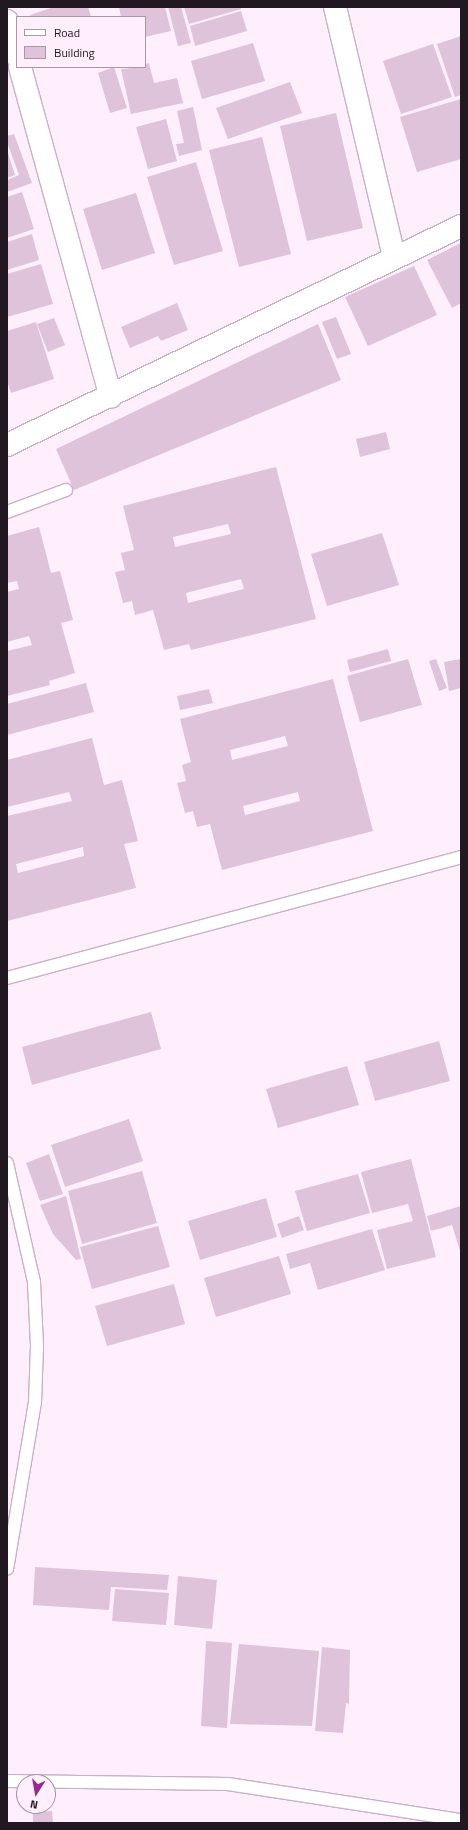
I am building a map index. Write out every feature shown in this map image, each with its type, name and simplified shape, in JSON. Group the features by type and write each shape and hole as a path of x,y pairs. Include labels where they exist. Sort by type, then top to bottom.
{"street":[{"path":"335,7 394,257"},
{"path":"7,21 16,53"},
{"path":"20,68 111,397"},
{"path":"7,446 111,397 394,257 461,226"}],"lane":[{"path":"7,512 66,490"},
{"path":"7,978 461,857"},
{"path":"7,1163 34,1282 37,1346 35,1402 7,1569"},
{"path":"7,1781 228,1784 461,1820"}],"building":[{"path":"54,7 88,7 91,16 30,16"},
{"path":"119,7 165,7 171,31 146,37 146,16 121,16"},
{"path":"168,7 181,7 191,43 178,46"},
{"path":"184,7 241,7 241,9 189,24"},
{"path":"241,11 247,31 195,46 190,26"},
{"path":"461,36 461,95 455,97 437,44"},
{"path":"253,43 265,81 202,99 191,61"},
{"path":"433,44 452,97 401,114 383,61"},
{"path":"149,63 154,83 177,78 183,103 131,114 121,69 146,68 146,64"},
{"path":"114,68 127,108 110,113 98,73"},
{"path":"290,82 302,113 228,139 216,108"},
{"path":"461,99 461,159 417,172 400,117"},
{"path":"193,107 202,150 179,156 176,144 184,143 177,111"},
{"path":"336,113 363,228 307,241 280,126"},
{"path":"166,119 177,161 148,169 136,127"},
{"path":"14,134 32,183 7,192 7,180 19,175 7,142 7,136"},
{"path":"262,137 291,254 239,267 209,150"},
{"path":"7,150 15,175 7,178"},
{"path":"196,162 223,251 174,265 147,177"},
{"path":"22,192 34,229 7,238 7,197"},
{"path":"136,193 155,253 102,270 83,209"},
{"path":"32,234 39,260 7,270 7,242"},
{"path":"461,243 461,303 452,308 427,260"},
{"path":"41,264 53,304 7,317 7,274"},
{"path":"414,266 437,315 368,346 345,297"},
{"path":"177,303 188,330 161,341 158,336 130,348 121,327"},
{"path":"336,317 351,354 337,359 322,322"},
{"path":"54,318 65,345 48,352 37,324"},
{"path":"36,322 54,379 11,393 7,381 7,331"},
{"path":"318,324 341,380 74,490 56,449"},
{"path":"386,432 390,449 360,457 356,439"},
{"path":"276,467 316,619 191,650 189,644 164,650 153,610 135,615 132,601 123,603 115,572 125,570 121,553 134,550 123,506","holes":["228,524 231,534 175,547 173,537","241,579 244,589 188,603 186,593"]},
{"path":"39,527 51,573 60,571 73,620 61,623 75,673 49,681 50,685 7,696 7,651 32,645 29,636 7,642 7,592 19,589 17,581 7,583 7,536"},
{"path":"382,533 399,585 327,606 311,554"},
{"path":"388,649 391,661 350,672 347,660"},
{"path":"408,659 422,705 360,722 347,676"},
{"path":"436,659 447,688 439,691 429,661"},
{"path":"461,659 461,688 449,691 444,662"},
{"path":"333,679 373,831 222,870 210,824 197,827 193,811 185,813 177,783 186,781 182,765 191,762 180,719","holes":["285,736 288,746 232,760 230,750","298,792 300,801 245,815 243,806"]},
{"path":"86,683 94,712 7,735 7,704"},
{"path":"209,689 213,703 180,710 177,696"},
{"path":"92,738 104,785 122,780 138,841 124,844 136,888 7,921 7,816 72,801 69,792 7,807 7,760","holes":["83,847 84,856 18,873 16,864"]},
{"path":"151,1012 161,1049 32,1085 22,1047"},
{"path":"439,1041 450,1081 375,1101 364,1062"},
{"path":"347,1066 359,1105 278,1128 266,1089"},
{"path":"129,1119 143,1161 65,1187 51,1145"},
{"path":"49,1154 63,1194 40,1201 26,1163"},
{"path":"411,1159 436,1257 387,1269 377,1230 413,1221 408,1204 372,1213 361,1172"},
{"path":"142,1171 157,1223 82,1244 68,1191"},
{"path":"358,1174 370,1213 307,1231 295,1191"},
{"path":"66,1196 81,1259 76,1260 53,1234 40,1205"},
{"path":"266,1198 277,1237 200,1260 188,1221"},
{"path":"461,1206 461,1254 452,1225 431,1231 427,1216"},
{"path":"299,1216 304,1230 282,1238 277,1224"},
{"path":"158,1226 170,1267 92,1289 80,1247"},
{"path":"372,1229 385,1270 318,1290 310,1263 290,1269 286,1254"},
{"path":"279,1256 291,1294 216,1317 204,1278"},
{"path":"174,1284 185,1324 107,1346 95,1306"},
{"path":"35,1567 169,1575 167,1590 111,1587 109,1610 33,1605"},
{"path":"178,1576 217,1580 212,1629 174,1625"},
{"path":"115,1589 169,1593 166,1625 112,1621"},
{"path":"206,1641 232,1643 227,1728 201,1726"},
{"path":"239,1644 319,1651 312,1726 230,1724"},
{"path":"322,1647 350,1650 349,1704 346,1703 343,1733 315,1731"},
{"path":"33,1814 52,1814 53,1823 33,1823"}]}
